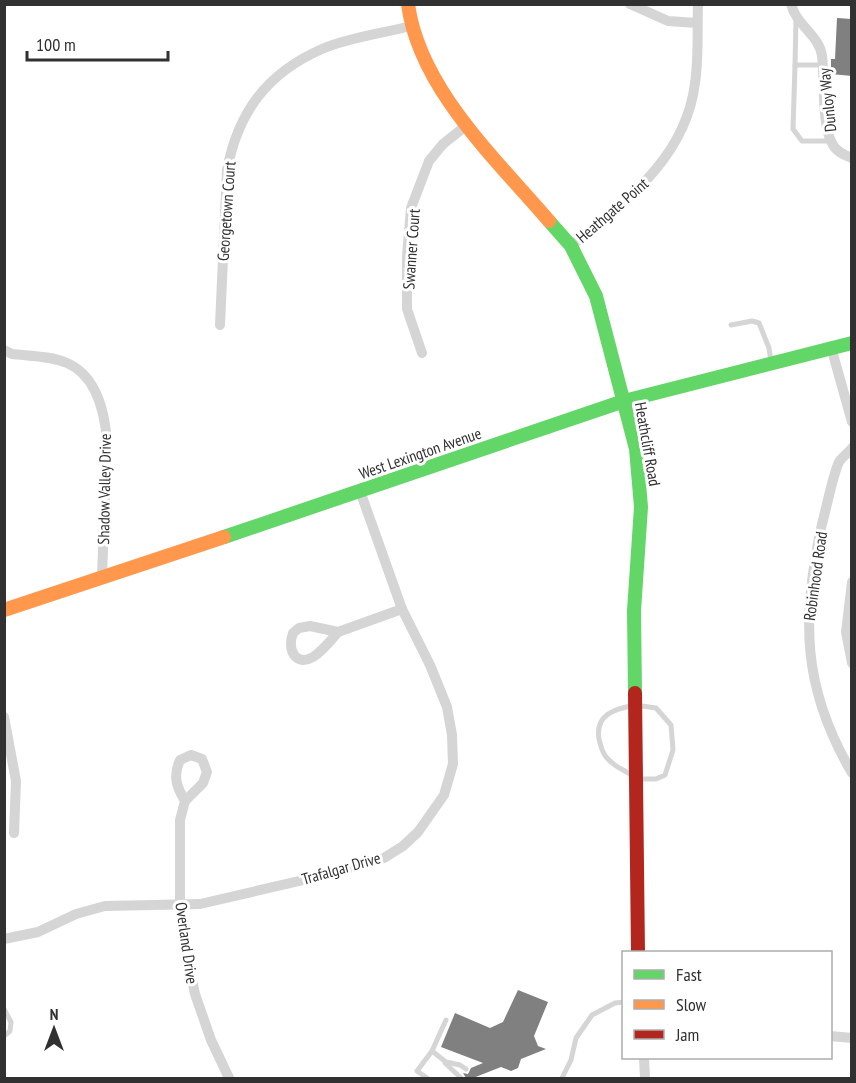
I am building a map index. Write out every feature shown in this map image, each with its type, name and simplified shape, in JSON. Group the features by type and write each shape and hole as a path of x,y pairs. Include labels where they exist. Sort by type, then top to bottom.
{"street":[{"name":"Heathcliff Road","path":"408,4 411,26 424,58 443,92 467,125 571,246 596,296 636,449 641,485 634,611 638,951"},
{"path":"630,4 668,21 697,23"},
{"name":"Heathgate Point","path":"571,246 643,186 669,154 684,125 695,84 698,4"},
{"name":"Dunloy Way","path":"791,4 796,18 819,47 831,141 840,153 852,158"},
{"name":"Georgetown Court","path":"220,325 227,170 232,145 243,117 266,86 289,68 322,48 411,26"},
{"name":"Swanner Court","path":"423,353 408,309 407,256 411,208 429,161 443,144 467,125"},
{"name":"West Lexington Avenue","path":"4,610 624,401 852,343"},
{"path":"831,347 852,422"},
{"name":"Shadow Valley Drive","path":"7,353 65,362 78,369 98,398 105,421 107,442 102,577"},
{"name":"Robinhood Road","path":"852,448 839,462 825,514 813,570 808,634 813,676 825,718 838,750 852,773"},
{"name":"Trafalgar Drive","path":"4,939 38,932 75,914 105,906 200,904 373,862 404,846 418,832 444,795 453,764 452,735 447,706 430,665 402,609 360,491"},
{"path":"852,582 846,632 852,663"},
{"path":"338,632 402,609"},
{"path":"4,717 16,781 14,833"},
{"name":"Overland Drive","path":"185,801 180,820 180,906 186,952 195,994 229,1078"},
{"path":"832,1036 852,1038"},
{"path":"644,1059 645,1078"}],"lane":[{"path":"796,18 793,129 802,141 831,141"},
{"path":"795,65 823,65"},
{"path":"731,325 752,321 759,323 769,348 771,363"},
{"path":"635,705 656,708 671,725 673,750 665,775 656,779 636,779 627,770 607,759 601,747 598,730 601,721 616,709 635,705"},
{"path":"562,1078 571,1060 576,1038 592,1015 615,1003 622,1002"},
{"path":"4,1009 11,1022 10,1031 4,1036"},
{"path":"427,1078 417,1071 432,1051 446,1020"},
{"path":"432,1051 461,1078"},
{"path":"442,1059 466,1069"}],"building":[{"path":"837,18 852,19 852,76 831,74 831,59 835,59"},
{"path":"518,990 548,1002 534,1036 538,1046 546,1049 521,1059 518,1068 511,1071 501,1067 473,1078 466,1078 463,1073 468,1074 471,1068 483,1063 441,1047 455,1013 490,1028 503,1022"}],"traffic: fast":[{"path":"549,221 571,246 596,296 636,449 641,507 634,611 635,693"},
{"path":"224,537 624,401 852,343"}],"traffic: slow":[{"path":"408,4 415,35 427,65 443,93 484,147 549,221"},
{"path":"4,610 224,537"}],"traffic: jam":[{"path":"635,693 638,951"}]}
